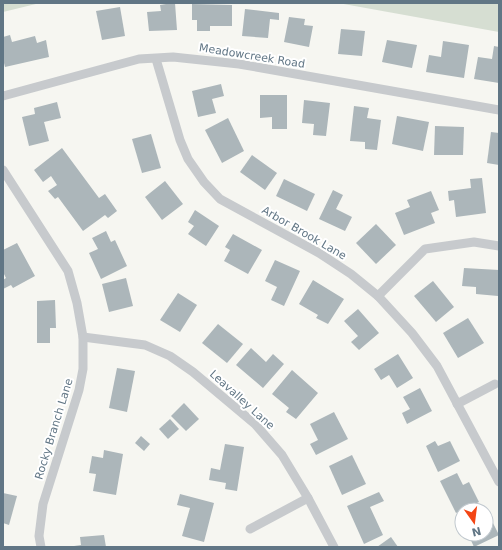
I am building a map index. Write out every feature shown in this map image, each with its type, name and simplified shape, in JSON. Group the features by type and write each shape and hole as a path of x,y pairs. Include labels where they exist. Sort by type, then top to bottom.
{"street":[{"name":"Meadowcreek Road","path":"3,96 140,59 173,58 238,64 499,110"},
{"name":"Arbor Brook Lane","path":"156,59 180,140 188,159 204,182 220,199 319,253 351,274 378,296 412,333 432,360 499,482"},
{"name":"Rocky Branch Lane","path":"3,170 68,272 77,303 83,338 83,369 79,390 43,504 39,536 41,547"},
{"path":"378,296 425,249 474,242 499,246"},
{"name":"Leavalley Lane","path":"83,338 145,345 170,356 193,372 255,424 282,455 308,498 334,547"},
{"path":"457,404 495,384"},
{"path":"250,529 308,498"}],"shaded area":[{"path":"3,3 40,3 3,12"},
{"path":"338,3 499,3 499,32"}],"building":[{"path":"175,3 177,30 149,31 147,12 161,11 160,5"},
{"path":"192,4 232,5 232,26 210,26 210,31 197,31 197,20 192,20"},
{"path":"120,7 125,36 102,40 96,11"},
{"path":"245,9 279,13 279,20 270,19 268,38 242,36"},
{"path":"289,17 305,19 304,25 313,26 309,47 284,42"},
{"path":"341,29 365,31 362,56 338,54"},
{"path":"10,35 12,42 35,36 37,43 46,40 49,57 5,67 3,59 3,37"},
{"path":"387,40 417,45 412,68 382,62"},
{"path":"443,41 469,45 464,78 426,72 429,55 441,57"},
{"path":"494,46 499,47 499,83 474,79 478,57 492,59"},
{"path":"221,84 224,96 212,99 216,113 198,117 192,91"},
{"path":"260,95 287,95 287,129 272,129 272,117 260,118"},
{"path":"304,100 330,103 326,136 313,135 314,124 302,123"},
{"path":"57,102 61,118 44,122 49,141 29,146 22,117 35,114 34,108"},
{"path":"354,106 369,108 367,118 381,120 377,150 365,149 365,142 350,141"},
{"path":"397,116 429,122 423,151 392,144"},
{"path":"228,118 244,151 222,163 205,130"},
{"path":"435,126 464,127 463,155 434,155"},
{"path":"491,132 499,133 499,165 487,163"},
{"path":"151,134 161,168 142,173 132,139"},
{"path":"62,148 99,198 105,194 117,211 108,218 105,215 83,231 58,197 55,199 48,191 57,185 51,176 43,182 34,170"},
{"path":"252,155 277,173 265,190 240,172"},
{"path":"482,178 486,213 456,217 454,200 449,201 448,191 471,188 470,179"},
{"path":"284,179 315,194 307,211 276,196"},
{"path":"165,181 183,204 162,220 145,197"},
{"path":"333,190 343,195 336,209 352,217 345,231 319,219"},
{"path":"431,191 439,210 431,213 435,223 404,235 395,213 410,207 407,200"},
{"path":"195,210 219,226 206,246 188,234 194,226 188,222"},
{"path":"376,224 396,245 376,264 356,243"},
{"path":"106,231 111,242 115,240 127,266 101,279 89,253 98,249 92,238"},
{"path":"233,234 262,250 248,274 224,261 230,250 225,247"},
{"path":"17,243 35,276 13,288 11,285 3,289 3,280 6,278 3,272 3,250"},
{"path":"275,260 300,271 284,306 271,300 277,287 265,281"},
{"path":"464,268 499,270 498,296 476,294 476,287 462,286"},
{"path":"126,278 133,306 109,312 102,284"},
{"path":"313,280 344,299 328,324 316,318 318,315 299,304"},
{"path":"433,281 454,307 436,322 414,296"},
{"path":"178,293 197,305 180,332 160,320"},
{"path":"55,300 56,328 50,328 50,343 37,343 37,301"},
{"path":"358,309 379,333 359,350 351,342 358,336 344,321"},
{"path":"468,318 484,343 458,358 443,333"},
{"path":"218,324 243,344 227,363 202,343"},
{"path":"251,348 266,362 273,354 284,364 263,388 236,365"},
{"path":"398,354 413,378 397,388 389,375 381,380 374,369"},
{"path":"117,368 135,371 127,412 109,408"},
{"path":"292,370 318,393 296,419 286,412 289,408 272,394"},
{"path":"420,388 432,411 407,424 402,413 410,409 403,397"},
{"path":"184,403 199,419 186,431 171,416"},
{"path":"334,412 348,439 316,455 310,444 318,440 310,424"},
{"path":"170,419 179,429 168,439 159,429"},
{"path":"141,436 150,444 144,451 135,443"},
{"path":"435,441 438,446 450,441 460,461 438,472 426,446"},
{"path":"225,444 244,447 237,491 225,489 226,483 209,480 211,468 220,470"},
{"path":"104,450 123,454 116,495 93,491 96,474 89,473 92,456 103,458"},
{"path":"352,455 366,484 342,495 329,466"},
{"path":"457,473 463,485 469,482 479,502 454,502 454,509 440,481"},
{"path":"379,492 384,501 370,507 383,535 364,544 347,506"},
{"path":"3,493 17,496 9,525 3,523"},
{"path":"180,494 214,503 204,542 182,536 190,508 177,505"},
{"path":"494,525 499,535 494,537"},
{"path":"104,535 106,547 74,547 81,545 80,537"},
{"path":"391,537 398,547 377,547"},
{"path":"472,542 484,542 474,547"}]}
